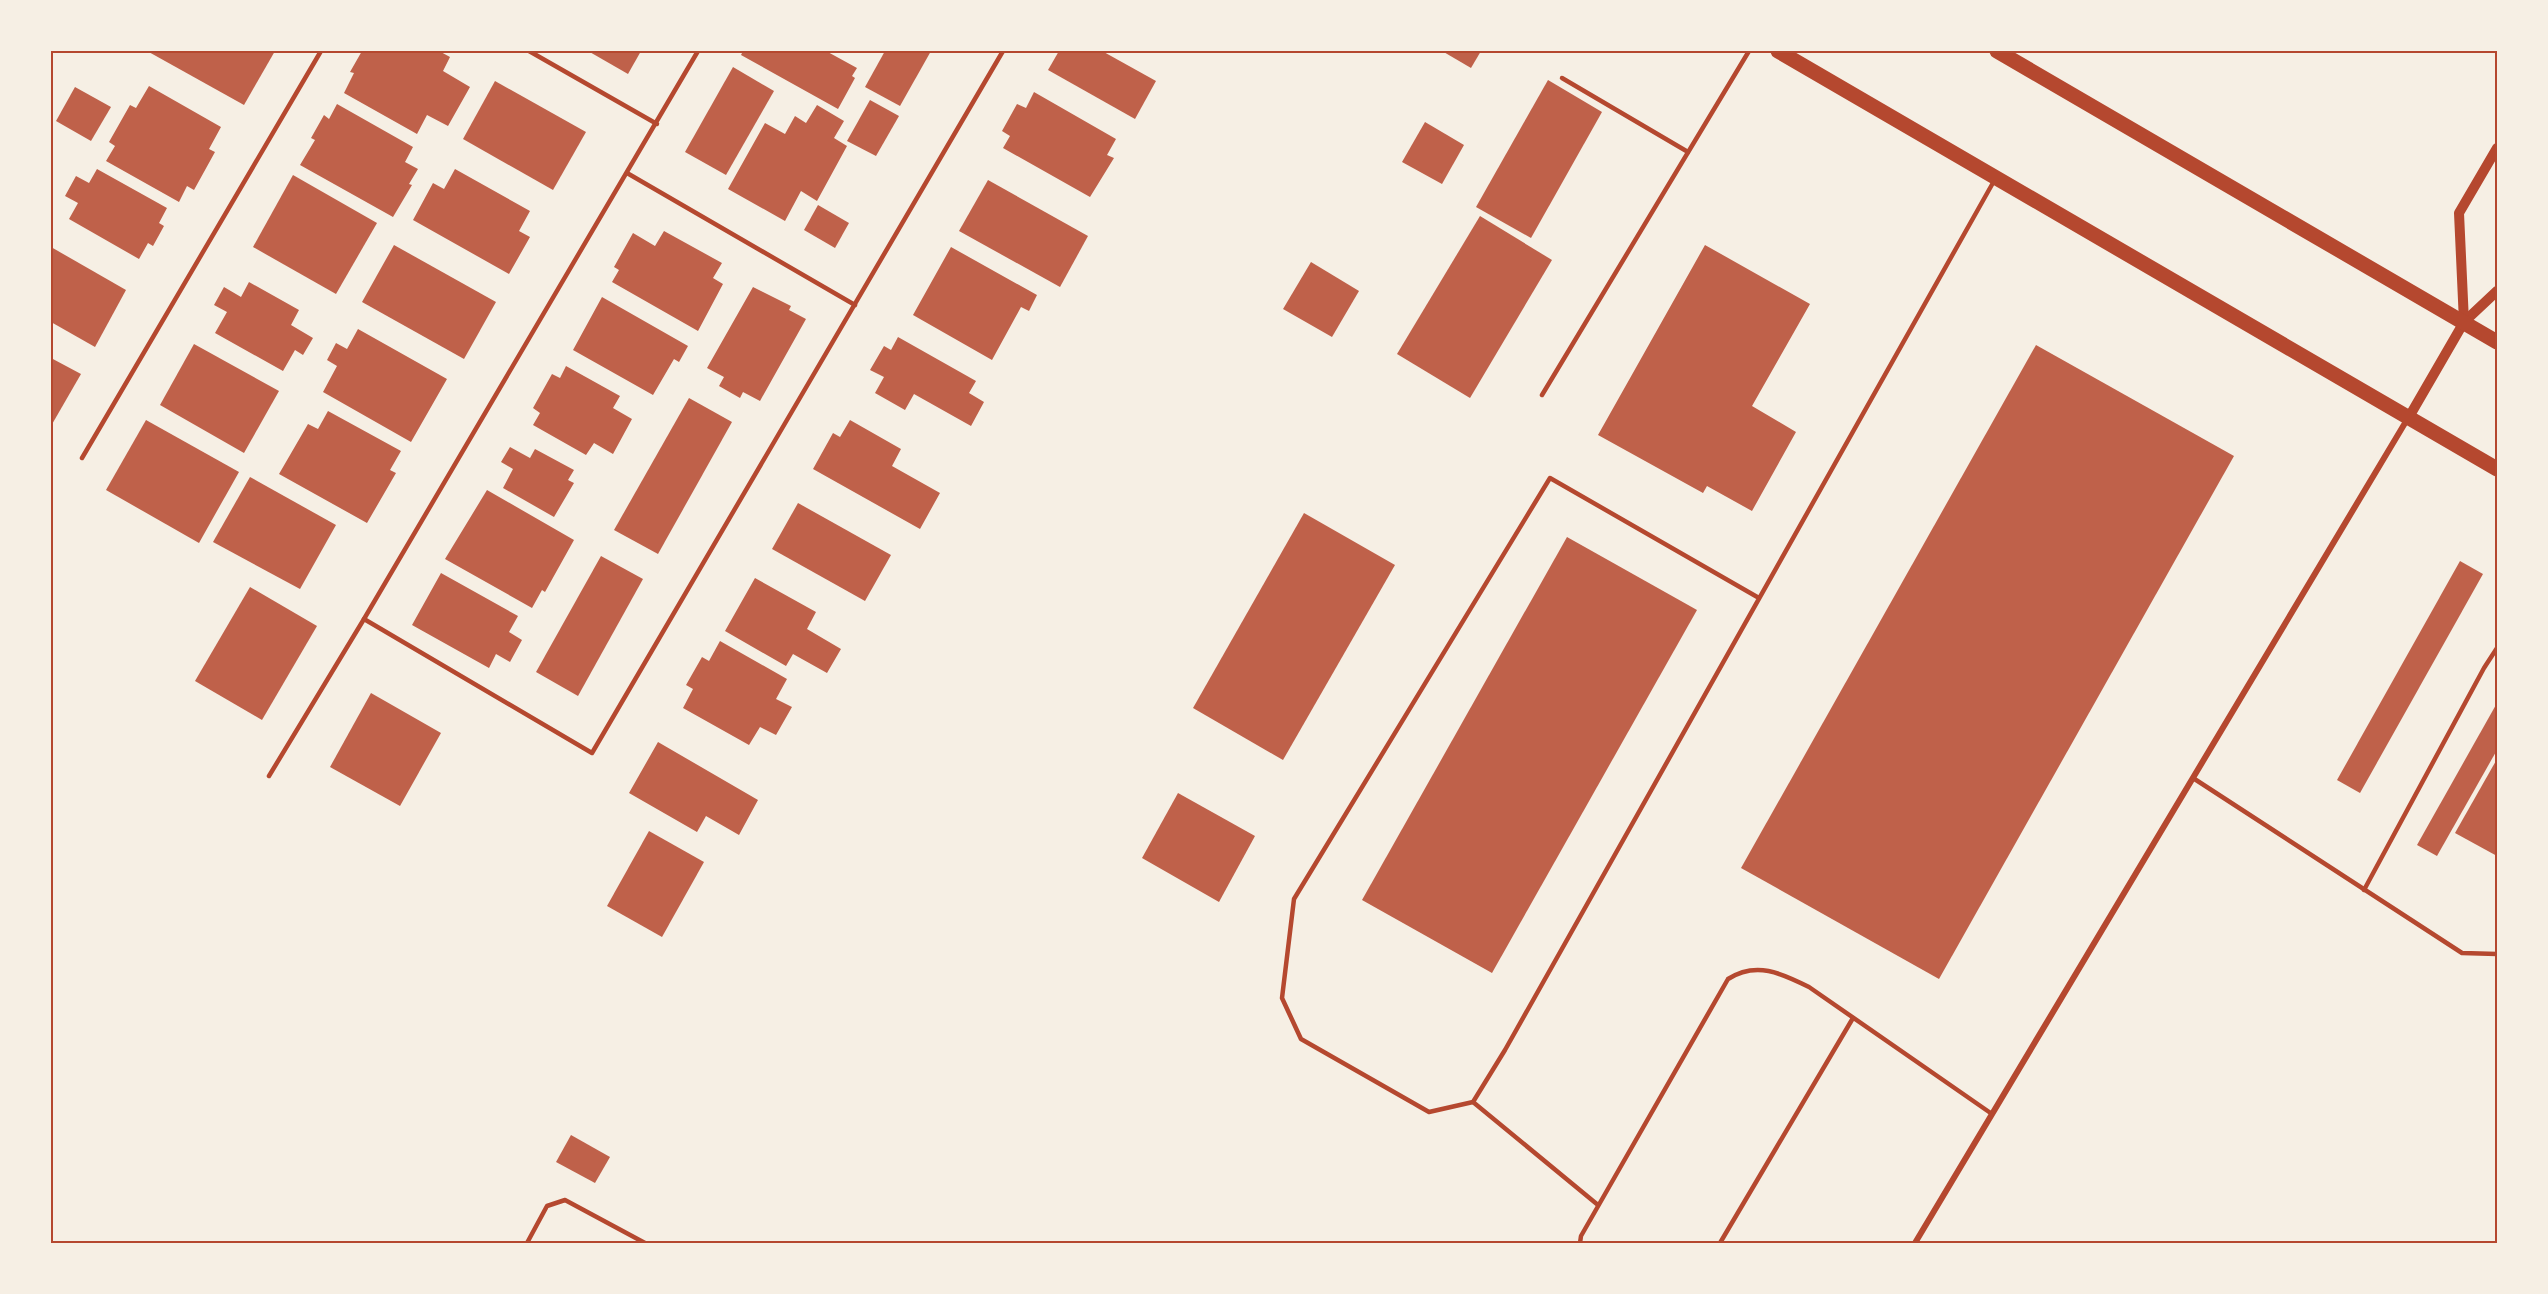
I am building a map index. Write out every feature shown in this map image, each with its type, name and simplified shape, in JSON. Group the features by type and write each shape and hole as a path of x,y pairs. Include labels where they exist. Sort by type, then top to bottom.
{"main road":[{"path":"1778,51 2497,469"},
{"path":"1997,51 2497,342"}],"street":[{"path":"2464,322 2459,213 2497,148"},
{"path":"1915,1243 2464,322 2497,291"}],"lane":[{"path":"82,458 321,51"},
{"path":"529,51 657,124"},
{"path":"269,776 699,51"},
{"path":"364,619 592,753 1003,51"},
{"path":"1542,395 1749,51"},
{"path":"1562,78 1688,152"},
{"path":"627,172 855,305"},
{"path":"1759,598 1550,478 1294,899 1282,998 1301,1039 1429,1112 1473,1102 1759,598 1995,178"},
{"path":"2364,890 2478,678 2497,648"},
{"path":"2193,778 2462,953 2497,954"},
{"path":"1580,1243 1581,1236 1598,1205 1728,979 1741,971 1755,968 1788,976 1809,987 1992,1114"},
{"path":"1720,1243 1853,1018"},
{"path":"1473,1102 1598,1205"},
{"path":"526,1243 547,1206 564,1200 645,1243"}],"building":[{"path":"147,51 275,51 244,105"},
{"path":"362,51 439,51 450,57 443,71 470,87 448,126 427,115 417,134 344,93 354,73 350,72"},
{"path":"588,51 641,51 628,74"},
{"path":"743,51 826,51 857,68 852,76 855,78 838,109 741,55"},
{"path":"885,51 931,51 900,106 865,87"},
{"path":"1059,51 1102,51 1156,81 1135,119 1048,70"},
{"path":"1442,51 1481,51 1471,68"},
{"path":"733,67 774,91 726,175 685,152"},
{"path":"1548,80 1602,112 1531,238 1476,207"},
{"path":"495,81 586,132 553,190 463,139"},
{"path":"149,86 221,127 209,149 215,152 194,190 187,186 179,202 106,161 115,146 109,142 130,105 136,108"},
{"path":"75,87 111,107 91,141 56,121"},
{"path":"1034,92 1116,139 1107,155 1114,158 1090,197 1003,148 1010,136 1002,131 1017,104 1026,108"},
{"path":"870,100 899,116 876,156 847,141"},
{"path":"337,104 413,147 405,162 418,169 409,184 412,185 393,217 300,165 315,140 311,138 324,115 329,119"},
{"path":"817,105 844,121 834,138 847,146 817,201 801,191 785,221 728,189 765,123 785,134 795,116 806,123"},
{"path":"1425,122 1464,145 1442,184 1402,162"},
{"path":"97,169 167,208 159,223 164,226 153,246 148,243 139,259 69,219 78,203 65,196 76,176 89,183"},
{"path":"455,169 530,211 519,231 530,237 509,274 413,220 433,183 444,189"},
{"path":"293,175 377,223 336,294 253,247"},
{"path":"988,180 1088,236 1060,287 959,231"},
{"path":"818,205 849,223 835,248 804,230"},
{"path":"1480,216 1552,260 1470,398 1397,354"},
{"path":"664,231 722,263 713,278 723,284 698,331 612,282 619,270 614,267 633,233 655,246"},
{"path":"394,245 496,302 464,359 362,302"},
{"path":"1705,245 1810,304 1752,406 1796,432 1752,511 1707,486 1703,493 1598,435"},
{"path":"51,247 126,290 95,347 51,322"},
{"path":"951,247 1037,295 1029,311 1021,307 992,360 913,315"},
{"path":"1311,262 1359,291 1332,337 1283,309"},
{"path":"249,282 299,310 291,325 313,338 303,355 295,350 283,371 215,333 227,312 214,305 224,287 241,297"},
{"path":"753,287 791,306 789,310 806,319 760,401 743,392 740,398 719,386 724,377 707,368"},
{"path":"602,297 688,346 679,362 674,359 653,395 573,350"},
{"path":"358,329 447,379 411,442 323,392 337,366 327,360 336,343 347,349"},
{"path":"898,337 976,381 969,393 984,402 971,426 914,394 905,410 875,393 884,377 870,370 884,346 891,350"},
{"path":"194,344 279,391 244,453 160,405"},
{"path":"2036,345 2234,456 1939,979 1741,868"},
{"path":"51,358 81,374 51,426"},
{"path":"566,366 620,396 613,408 632,419 613,454 594,443 586,455 533,425 540,413 533,408 552,374 560,378"},
{"path":"689,398 732,422 658,554 614,530"},
{"path":"328,411 401,451 390,470 396,473 367,523 279,474 308,424 318,429"},
{"path":"146,420 239,472 199,543 106,490"},
{"path":"850,420 901,449 892,466 940,493 920,529 813,469 833,433 840,437"},
{"path":"510,447 530,458 535,449 574,470 568,480 574,483 554,517 503,488 513,469 501,462"},
{"path":"250,477 336,525 300,589 213,542"},
{"path":"487,490 574,540 545,592 542,590 532,608 445,559"},
{"path":"798,503 891,555 865,601 772,549"},
{"path":"1304,513 1395,565 1283,760 1193,708"},
{"path":"1567,537 1697,610 1492,973 1362,900"},
{"path":"601,556 643,579 578,696 536,672"},
{"path":"2460,561 2483,574 2360,793 2337,780"},
{"path":"441,573 518,616 509,632 522,640 510,662 496,654 489,668 412,625"},
{"path":"755,578 816,612 807,629 841,649 827,673 793,654 786,666 725,631"},
{"path":"250,587 317,626 262,720 195,681"},
{"path":"720,641 787,679 776,699 792,707 776,735 760,727 749,745 683,708 693,689 686,685 702,657 709,661"},
{"path":"371,693 441,733 400,806 330,767"},
{"path":"2497,703 2497,750 2437,856 2417,845"},
{"path":"658,742 758,800 739,835 706,816 697,832 629,793"},
{"path":"2497,759 2497,856 2455,833"},
{"path":"1178,793 1255,836 1219,902 1142,858"},
{"path":"649,831 704,862 662,937 607,906"},
{"path":"571,1135 610,1157 595,1183 556,1162"}]}
